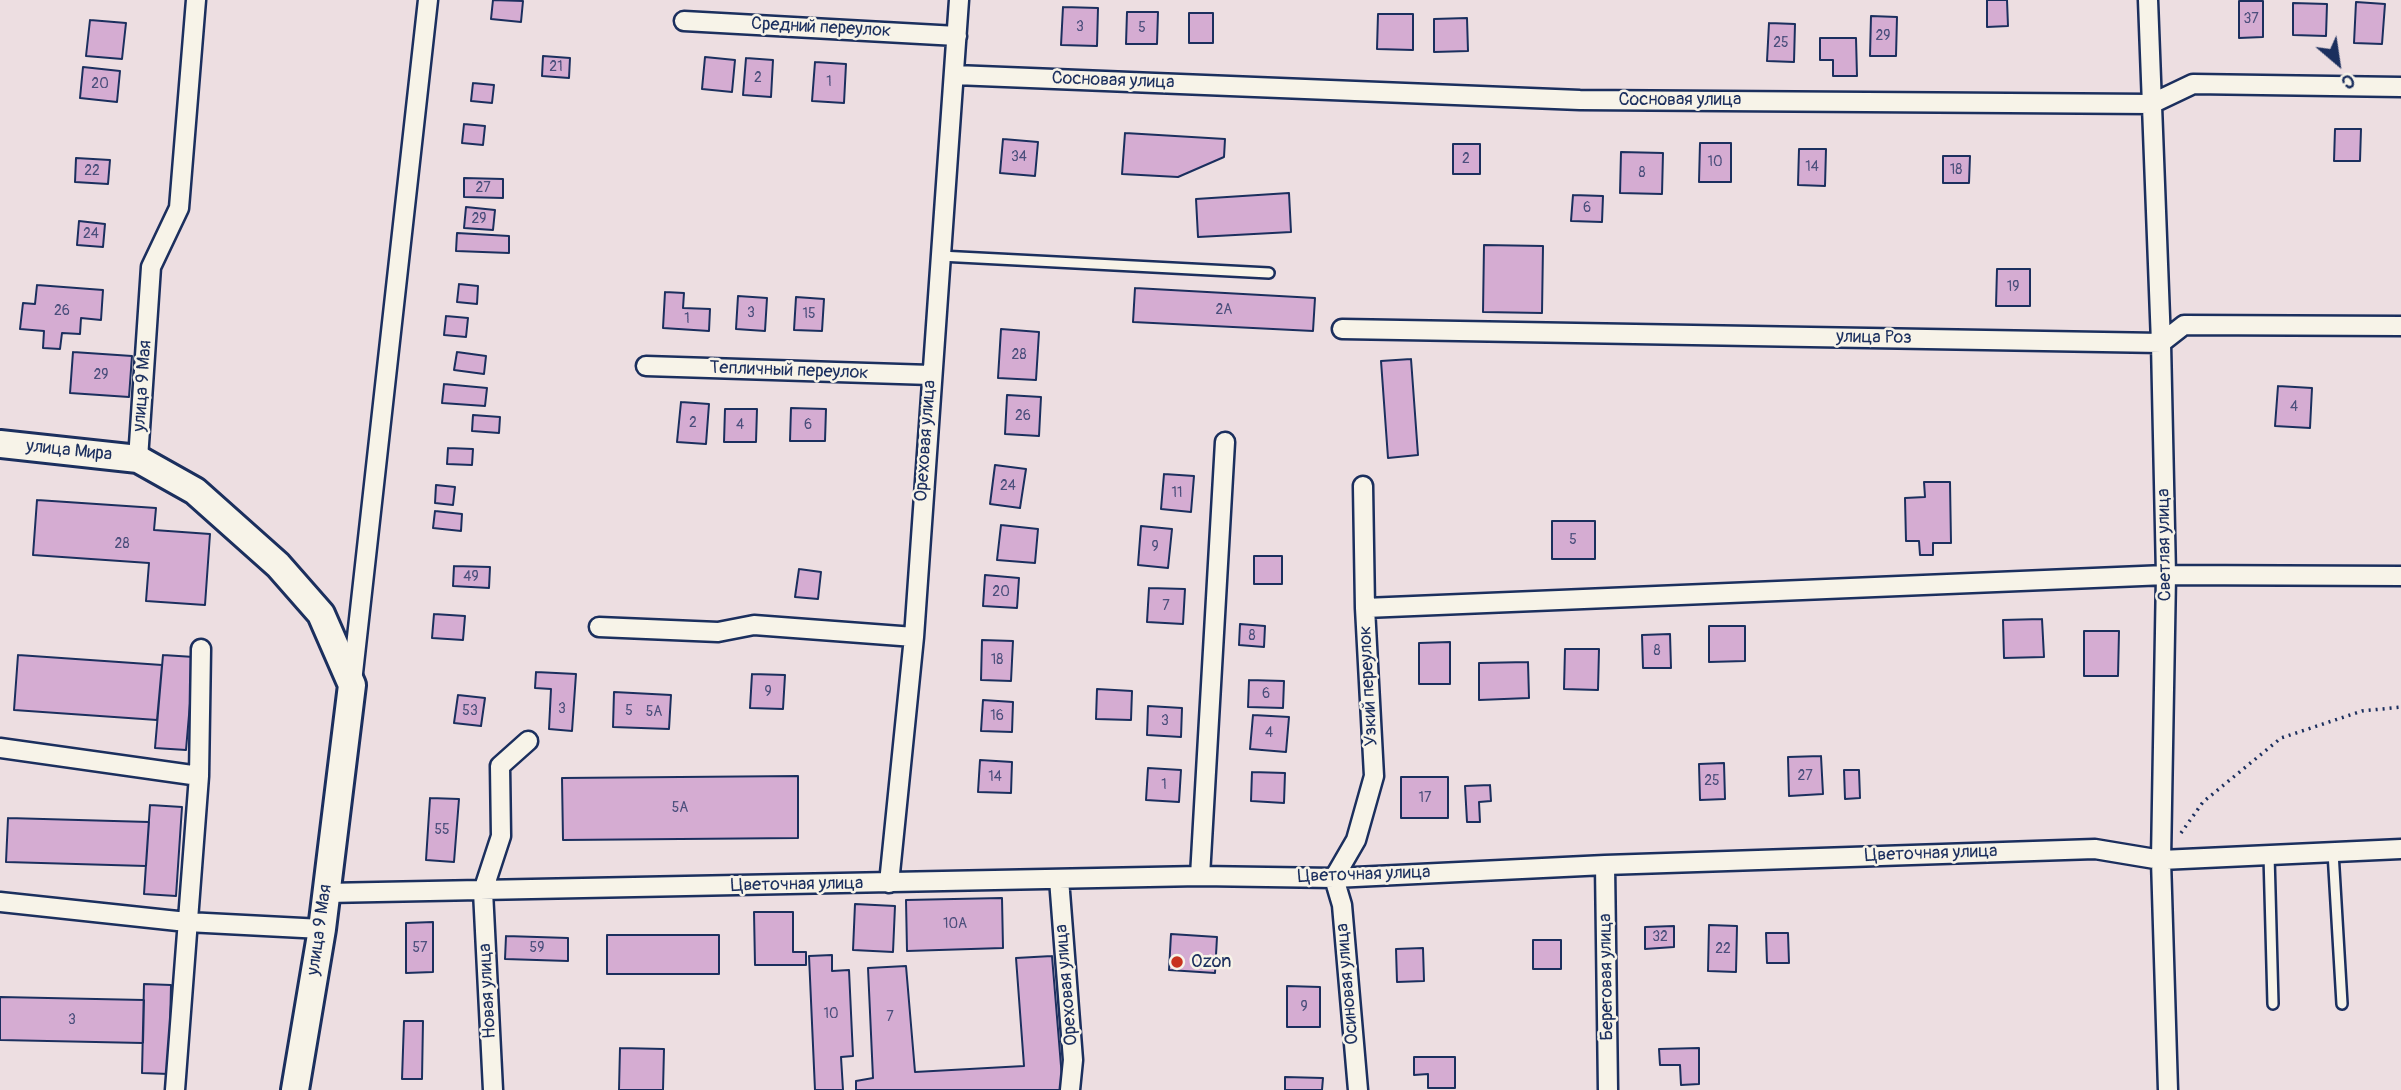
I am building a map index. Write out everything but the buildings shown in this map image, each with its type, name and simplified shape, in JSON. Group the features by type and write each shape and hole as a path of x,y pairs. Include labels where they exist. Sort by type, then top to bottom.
{"street":[{"name":"улица 9 Мая","path":"138,459 150,267 179,208 196,0"},
{"name":"улица 9 Мая","path":"295,1090 322,929 352,685 428,0"},
{"name":"Ореховая улица","path":"889,883 914,637 959,0"},
{"name":"Светлая улица","path":"2148,0 2161,343 2166,575 2161,860 2168,1090"},
{"name":"Средний переулок","path":"684,21 957,36"},
{"name":"Сосновая улица","path":"955,75 1580,100 2151,104 2193,84 2401,87"},
{"path":"2161,343 2184,325 2401,326"},
{"name":"улица Роз","path":"1342,329 2161,343"},
{"name":"Тепличный переулок","path":"646,366 931,375"},
{"path":"1200,876 1225,442"},
{"name":"улица Мира","path":"0,444 138,459"},
{"path":"138,459 195,491 278,565 321,614 352,685"},
{"name":"Узкий переулок","path":"1334,878 1356,840 1374,776 1365,608 1363,486"},
{"path":"1365,608 2166,575 2401,576"},
{"path":"599,627 718,632 754,625 914,637"},
{"path":"175,1090 199,776 201,649"},
{"path":"483,891 501,836 500,766 528,741"},
{"path":"0,748 199,776"},
{"name":"Цветочная улица","path":"326,893 1200,876 1334,878 1605,865 2095,849 2161,860 2401,849"},
{"name":"Береговая улица","path":"1605,865 1608,1090"},
{"name":"Осиновая улица","path":"1334,878 1342,905 1357,1090"},
{"name":"Ореховая улица","path":"1059,879 1073,1060 1070,1090"},
{"name":"Новая улица","path":"483,891 493,1090"},
{"path":"0,902 187,922 322,929"}],"lane":[{"path":"940,256 1269,273"},
{"path":"2333,852 2342,1004"},
{"path":"2269,855 2273,1004"}],"path":[{"path":"2161,860 2203,802 2281,738 2362,711 2401,707"}],"place":[{"name":"Ozon","path":"1177,962"}]}
